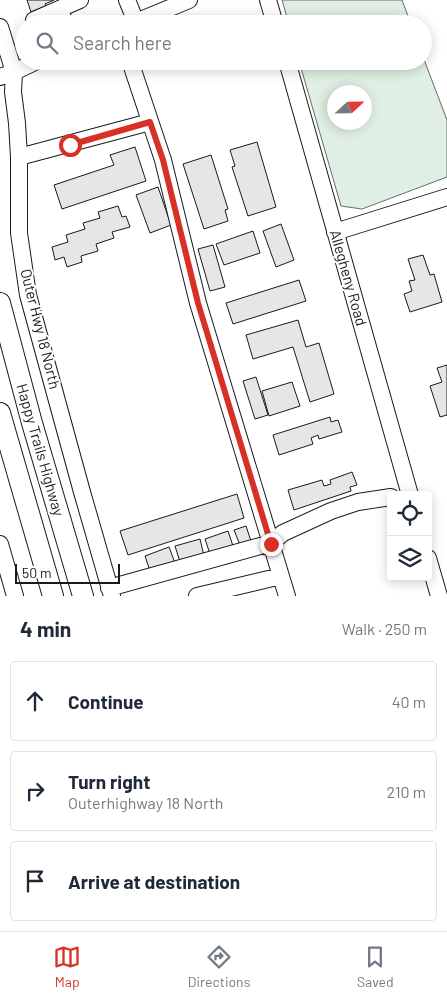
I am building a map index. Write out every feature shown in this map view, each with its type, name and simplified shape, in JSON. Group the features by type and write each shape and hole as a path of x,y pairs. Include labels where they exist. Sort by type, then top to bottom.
{"main road":[{"name":"Happy Trails Highway","path":"0,303 32,423 83,596"},
{"name":"Happy Trails Highway","path":"0,413 53,596"}],"street":[{"path":"63,15 80,0"},
{"path":"127,0 132,15"},
{"path":"153,15 189,0"},
{"path":"268,0 273,15"},
{"name":"Outer Hwy 18 North","path":"0,28 7,74 13,92 17,124 19,233 28,295 110,592"},
{"path":"133,70 163,160 198,303 287,596"},
{"name":"Allegheny Road","path":"290,70 409,491"},
{"path":"19,157 150,122"},
{"path":"335,232 447,196"},
{"path":"110,592 271,544 284,533 331,511 358,502 387,497"},
{"path":"0,544 15,596"},
{"path":"432,572 439,596"},
{"path":"197,596 281,576"}],"green space":[{"path":"282,0 402,0 408,15 286,15"},
{"path":"302,70 428,70 447,120 447,177 362,209 341,206"}],"building":[{"path":"27,0 54,0 45,4 46,6 31,12"},
{"path":"257,142 276,207 248,216 232,167 235,166 230,150"},
{"path":"135,147 146,181 62,209 54,185 114,165 110,155"},
{"path":"211,155 228,209 225,210 228,221 204,229 183,164"},
{"path":"158,187 171,225 150,233 136,195"},
{"path":"118,206 122,217 126,216 130,227 112,232 114,238 96,244 98,251 81,256 82,262 67,267 64,257 55,260 52,247 68,242 66,235 85,229 83,223 100,218 98,212"},
{"path":"281,224 294,260 276,267 263,231"},
{"path":"253,231 260,253 224,265 216,244"},
{"path":"213,245 225,287 210,291 198,249"},
{"path":"423,255 430,275 434,274 442,302 410,312 404,294 412,291 409,281 415,280 408,259"},
{"path":"299,280 306,301 233,324 226,303"},
{"path":"298,320 306,347 319,343 334,394 310,402 293,347 253,359 246,335"},
{"path":"447,365 447,415 440,417 430,386 442,382 437,368"},
{"path":"256,377 268,415 255,419 243,381"},
{"path":"292,382 300,406 269,416 262,391"},
{"path":"330,417 331,422 338,420 342,432 319,439 318,435 311,438 313,444 279,455 273,435"},
{"path":"352,472 357,485 350,487 351,491 294,510 288,490 322,480 324,486 331,484 330,480"},
{"path":"237,494 244,518 128,555 120,531"},
{"path":"246,526 251,541 240,545 234,530"},
{"path":"228,531 233,546 210,554 205,539"},
{"path":"200,539 204,556 180,562 175,546"},
{"path":"169,547 175,563 150,571 145,556"}],"route":[{"path":"70,145 150,122 163,160 198,303 271,544"}]}
